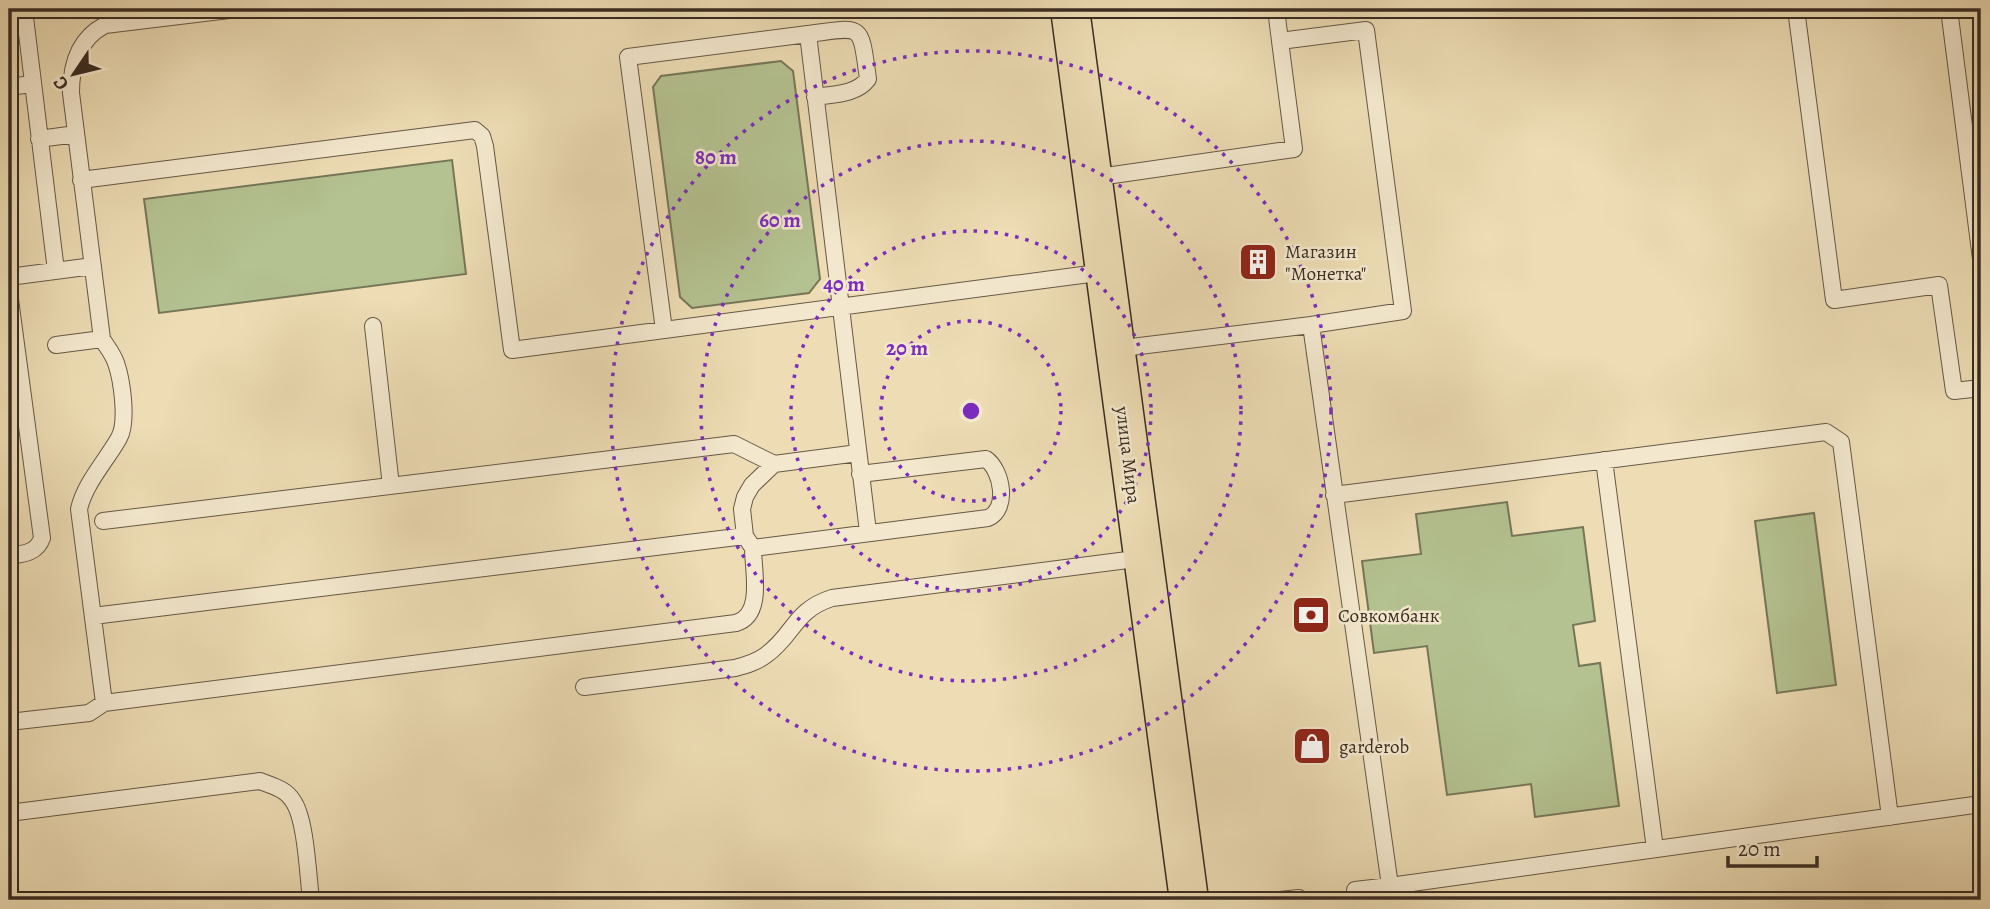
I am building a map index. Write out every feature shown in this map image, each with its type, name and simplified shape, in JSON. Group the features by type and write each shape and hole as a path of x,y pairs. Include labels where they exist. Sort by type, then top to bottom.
{"main road":[{"name":"улица Мира","path":"1070,9 1189,900"}],"lane":[{"path":"24,9 56,271"},
{"path":"104,703 79,509 82,497 120,436 124,424 116,360 102,339 81,180 71,72 85,40 94,30 105,25 237,9"},
{"path":"1092,178 1294,149 1276,9"},
{"path":"1796,9 1834,300 1939,285 1954,391 1981,388"},
{"path":"1949,9 1981,259"},
{"path":"664,330 628,57 850,29 858,32 863,40 868,79 862,87 851,92 815,97"},
{"path":"1115,349 1403,312 1366,30 1280,41"},
{"path":"808,34 868,532"},
{"path":"9,87 32,84"},
{"path":"81,180 475,131 482,136 485,146 512,350 1105,272"},
{"path":"38,139 76,134"},
{"path":"9,277 93,266"},
{"path":"9,292 42,538 39,546 32,551 9,556"},
{"path":"1311,325 1390,886"},
{"path":"373,326 391,486"},
{"path":"55,345 102,339"},
{"path":"1334,495 1826,432 1841,442 1890,817"},
{"path":"103,521 734,444 775,464 858,453"},
{"path":"93,616 749,542 988,518 995,515 1001,500 997,473 993,464 986,459 860,474"},
{"path":"1604,460 1655,849"},
{"path":"9,722 89,713 104,703 736,623 747,617 754,606 749,542 742,509 752,485 775,464"},
{"path":"584,687 735,668 753,663 778,644 808,609 832,598 1143,558"},
{"path":"9,813 260,781 279,788 293,801 300,818 311,900"},
{"path":"1355,890 1981,804"},
{"path":"1280,900 1299,898"}],"green space":[{"path":"781,61 793,71 820,279 809,293 692,308 680,297 653,87 661,76"},
{"path":"452,160 466,274 159,313 144,199"},
{"path":"1507,502 1512,536 1583,527 1595,621 1573,625 1579,666 1600,663 1619,806 1535,817 1531,784 1447,795 1427,646 1374,653 1362,561 1421,554 1416,514"},
{"path":"1814,513 1836,685 1777,693 1755,521"}],"place":[{"name":"Магазин \"Монетка\"","path":"1258,262"},
{"name":"Совкомбанк","path":"1311,615"},
{"name":"garderob","path":"1312,746"}]}
